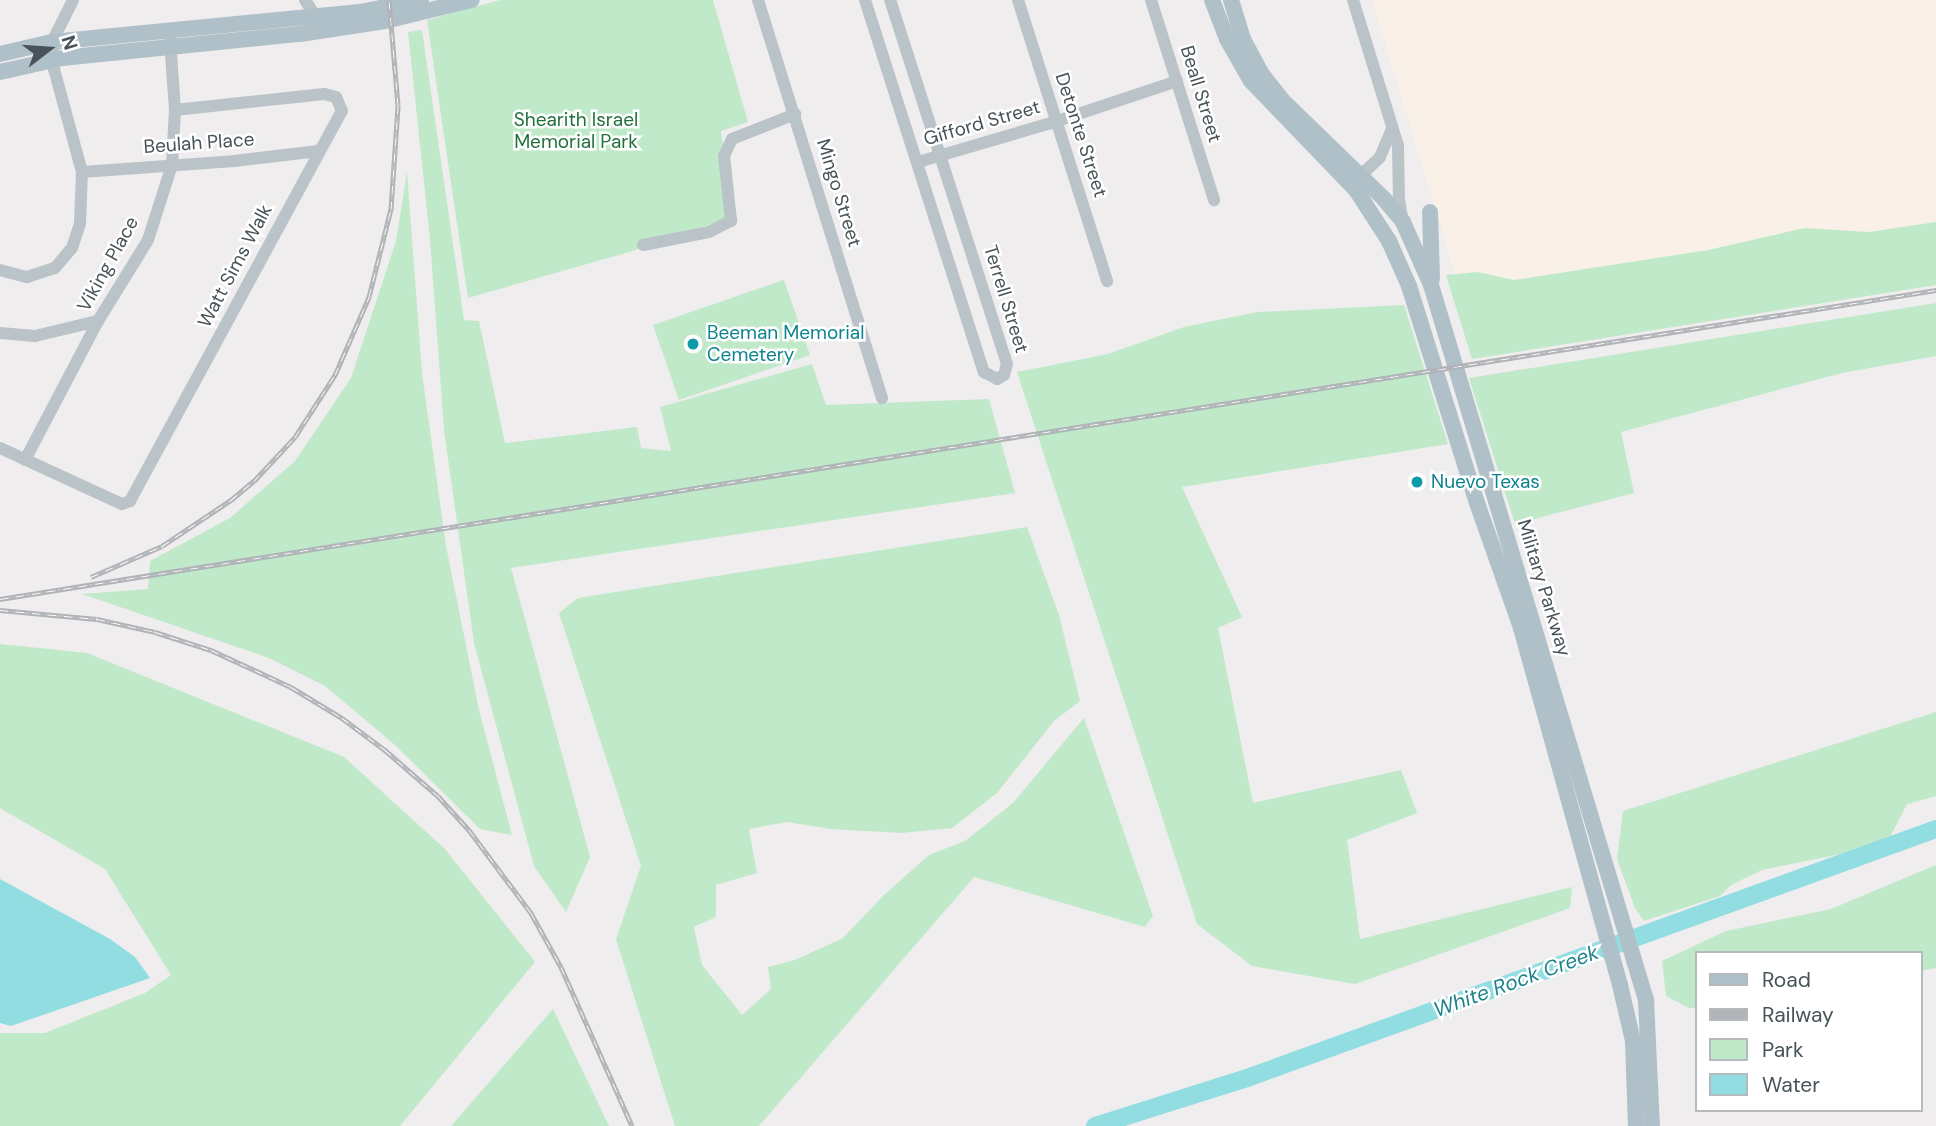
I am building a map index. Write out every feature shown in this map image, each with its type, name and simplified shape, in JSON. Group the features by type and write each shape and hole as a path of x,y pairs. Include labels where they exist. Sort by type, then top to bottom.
{"main road":[{"path":"0,72 53,59 170,48 320,24 421,0"},
{"path":"0,54 52,42 169,30 385,22 472,0"},
{"name":"Military Parkway","path":"1212,0 1227,39 1251,81 1403,222 1432,285 1496,498 1568,768 1588,877 1620,985 1633,1041 1636,1126"},
{"name":"Military Parkway","path":"1231,0 1250,54 1272,88 1358,182 1409,286 1477,503 1568,768 1609,872 1641,979 1650,1035 1652,1126"},
{"path":"1430,212 1432,285"},
{"path":"1477,503 1496,498"}],"street":[{"path":"0,270 19,276 34,276 55,268 67,255 80,223 82,172 53,59 52,42 73,0"},
{"path":"305,0 320,24"},
{"name":"Mingo Street","path":"758,0 882,398"},
{"name":"Terrell Street","path":"865,0 984,372 997,379 1006,372 1007,364 890,0"},
{"name":"Detonte Street","path":"1018,0 1107,281"},
{"name":"Beall Street","path":"1151,0 1214,200"},
{"path":"1353,0 1398,145 1399,200 1403,222"},
{"name":"Viking Place","path":"28,462 98,321 148,240 172,164 175,110 169,30"},
{"name":"Gifford Street","path":"918,162 1057,121 1177,81"},
{"name":"Watt Sims Walk","path":"28,462 122,505 130,500 342,111 340,101 331,94 175,110"},
{"path":"643,245 709,233 731,221 724,156 732,139 795,114"},
{"path":"1358,182 1380,157 1392,129"},
{"name":"Beulah Place","path":"82,172 318,151"},
{"path":"0,332 35,336 98,321"},
{"path":"0,448 28,462"}],"shaded area":[{"path":"1372,0 1936,0 1936,255 1470,323"}],"green space":[{"name":"Shearith Israel Memorial Park","path":"500,0 713,0 748,122 721,131 733,217 629,252 468,298 427,20"},
{"path":"422,30 464,320 479,321 505,443 637,427 641,448 671,451 660,407 812,364 826,405 989,399 1015,493 511,568 590,857 566,912 534,866 474,643 444,430 430,239 408,32"},
{"path":"407,172 422,373 446,546 479,710 512,835 480,829 395,745 325,686 269,658 82,594 148,589 150,561 230,518 295,461 351,378 396,241"},
{"path":"1936,222 1936,285 1472,359 1446,275 1478,272 1514,280 1708,250 1805,228 1869,232"},
{"path":"784,280 810,355 679,400 653,325"},
{"path":"1936,303 1936,356 1842,373 1621,432 1634,493 1515,524 1469,378"},
{"path":"1404,305 1448,444 1182,487 1242,617 1218,628 1253,803 1401,770 1417,813 1347,840 1360,939 1572,887 1570,908 1355,984 1252,966 1197,924 1017,372 1108,354 1184,327 1257,312"},
{"path":"1027,527 1059,615 1080,701 1054,721 997,793 952,828 901,833 831,829 787,822 749,829 757,873 716,885 716,917 694,927 702,965 742,1015 771,989 768,967 795,960 843,938 884,895 929,855 965,841 1013,803 1084,718 1153,916 1145,927 974,877 759,1126 675,1126 616,939 641,866 559,613 578,598"},
{"path":"0,644 87,653 344,757 445,849 535,962 400,1126 0,1126 0,1033 45,1033 145,993 171,975 105,869 0,808"},
{"path":"1936,712 1936,796 1907,804 1890,837 1865,849 1762,870 1731,885 1720,896 1644,921 1635,908 1617,859 1623,811"},
{"path":"1936,865 1936,968 1922,971 1922,951 1694,951 1694,1008 1666,996 1662,961 1726,931 1831,909"},
{"path":"553,1009 609,1126 451,1126"}],"water":[{"path":"0,879 110,939 135,957 150,978 11,1026 0,1023"}],"waterway":[{"name":"White Rock Creek","path":"1095,1126 1247,1078 1936,829"}],"railway":[{"path":"91,577 162,546 231,500 254,481 295,437 335,375 369,297 391,209 398,105 389,0"},
{"path":"0,599 1936,290"},
{"path":"0,610 97,619 155,632 211,650 291,687 342,718 385,750 438,796 469,830 531,913 561,967 632,1126"}],"place":[{"name":"Beeman Memorial Cemetery","path":"693,344"},
{"name":"Nuevo Texas","path":"1417,482"}]}
